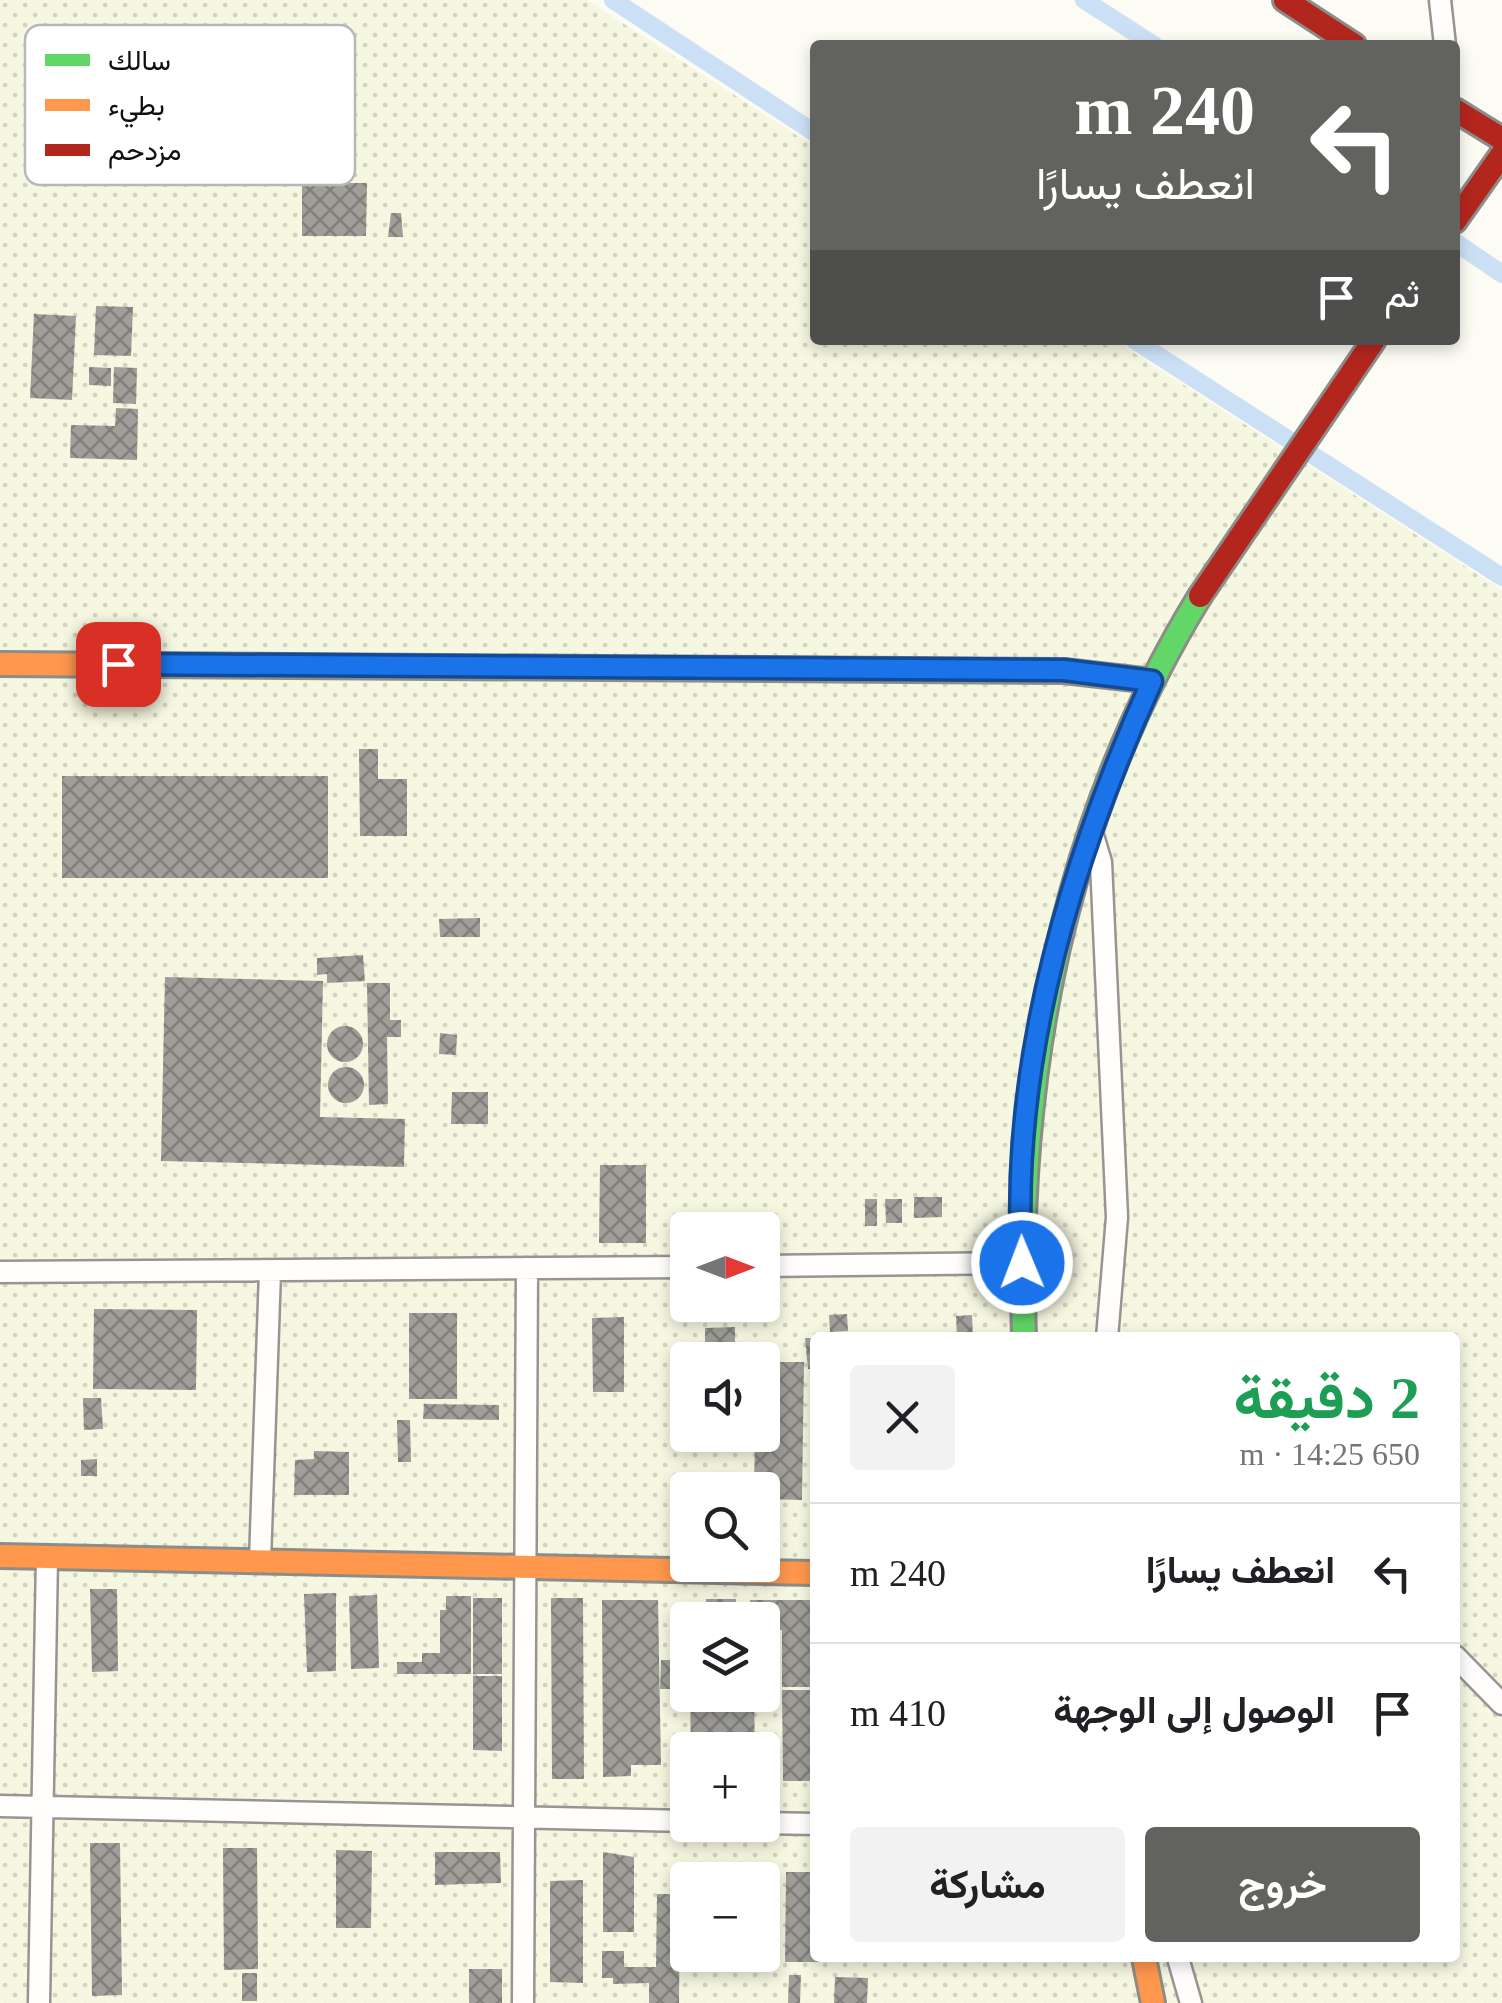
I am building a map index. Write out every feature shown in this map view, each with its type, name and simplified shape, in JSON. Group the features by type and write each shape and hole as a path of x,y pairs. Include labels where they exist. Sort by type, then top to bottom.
{"street":[{"path":"1440,0 1444,40"},
{"path":"1291,2 1347,40"},
{"path":"1460,113 1502,138"},
{"path":"1461,213 1499,163"},
{"path":"1024,1332 1022,1263 1030,1086 1063,921 1092,830 1152,681 1199,596 1371,345"},
{"path":"0,664 1064,670 1152,681"},
{"path":"1092,830 1101,862 1116,1217 1107,1332"},
{"path":"780,1266 1022,1263"},
{"path":"0,1272 670,1267"},
{"path":"523,2003 528,1268"},
{"path":"260,1561 270,1271"},
{"path":"0,1556 810,1573"},
{"path":"39,2003 47,1557"},
{"path":"1460,1661 1502,1704"},
{"path":"0,1806 670,1821"},
{"path":"780,1823 810,1824"},
{"path":"1145,1962 1153,2003"},
{"path":"1179,1962 1191,2003"}],"green space":[{"path":"0,0 587,0 810,144 810,345 1122,345 1502,590 1502,2003 0,2003"}],"building":[{"path":"367,183 366,236 302,236 302,185"},
{"path":"391,213 401,213 403,237 388,237"},
{"path":"96,306 133,307 131,356 94,355"},
{"path":"34,314 76,316 72,400 30,398"},
{"path":"89,367 111,368 111,386 89,385"},
{"path":"114,367 137,368 136,404 113,403"},
{"path":"116,408 138,409 137,460 70,458 71,425 115,426"},
{"path":"359,749 378,749 378,779 407,779 407,836 360,836"},
{"path":"62,776 328,776 328,878 62,878"},
{"path":"480,918 480,937 440,937 439,919"},
{"path":"363,955 365,981 327,983 327,974 317,975 317,958"},
{"path":"165,977 323,981 320,1117 405,1119 404,1167 161,1161"},
{"path":"367,983 390,983 390,1020 401,1020 401,1037 387,1037 388,1104 369,1105"},
{"path":"345,1026 358,1031 363,1044 358,1057 345,1062 332,1057 327,1044 332,1031"},
{"path":"440,1033 457,1035 456,1055 439,1054"},
{"path":"346,1067 359,1072 364,1085 359,1098 346,1103 333,1098 328,1085 333,1072"},
{"path":"452,1092 488,1092 488,1124 451,1124"},
{"path":"600,1165 646,1165 646,1243 599,1243"},
{"path":"914,1197 942,1197 942,1217 914,1218"},
{"path":"865,1199 877,1199 877,1226 865,1226"},
{"path":"885,1199 902,1199 902,1223 886,1223"},
{"path":"94,1309 197,1310 196,1390 93,1389"},
{"path":"409,1313 457,1313 457,1399 409,1399"},
{"path":"847,1314 848,1331 830,1332 829,1315"},
{"path":"972,1315 973,1332 957,1332 956,1316"},
{"path":"624,1317 624,1392 593,1392 592,1318"},
{"path":"735,1327 735,1342 705,1342 705,1328"},
{"path":"805,1338 810,1338 808,1369"},
{"path":"780,1362 804,1362 802,1500 780,1499 780,1472 754,1472 755,1452 780,1452"},
{"path":"83,1398 101,1398 103,1429 84,1430"},
{"path":"424,1404 499,1405 499,1420 423,1419"},
{"path":"397,1420 410,1420 411,1462 398,1462"},
{"path":"314,1451 349,1452 349,1495 294,1495 295,1460 314,1459"},
{"path":"97,1459 97,1476 81,1476 81,1460"},
{"path":"90,1589 117,1589 118,1671 92,1672"},
{"path":"336,1593 336,1671 307,1672 304,1594"},
{"path":"377,1595 379,1668 351,1669 349,1596"},
{"path":"446,1596 471,1596 471,1674 397,1674 397,1662 422,1662 422,1653 440,1653 440,1610 446,1610"},
{"path":"473,1598 502,1598 502,1674 473,1674"},
{"path":"551,1598 583,1598 584,1779 552,1779"},
{"path":"706,1599 736,1599 736,1602"},
{"path":"602,1600 658,1600 661,1765 631,1765 631,1776 603,1777"},
{"path":"750,1600 810,1600 810,1687 782,1687 780,1602"},
{"path":"661,1660 670,1660 670,1689 660,1689"},
{"path":"473,1676 502,1676 502,1751 473,1750"},
{"path":"782,1690 810,1690 810,1781 783,1781"},
{"path":"690,1712 754,1712 755,1732 691,1732"},
{"path":"90,1843 120,1843 122,1995 92,1996"},
{"path":"223,1848 257,1848 258,1969 224,1970"},
{"path":"336,1850 372,1851 371,1928 336,1928"},
{"path":"435,1852 500,1852 501,1883 435,1885"},
{"path":"603,1852 634,1857 634,1932 603,1932"},
{"path":"786,1872 810,1872 810,1962 785,1962"},
{"path":"583,1880 583,1983 550,1982 550,1881"},
{"path":"657,1894 670,1894 670,1972 679,1972 679,2003 649,2003 649,1983 613,1984 613,1978 602,1978 602,1951 624,1951 624,1967 656,1967"},
{"path":"469,1969 502,1969 502,2003 469,2003"},
{"path":"242,1973 257,1973 257,2001 242,2001"},
{"path":"789,1975 801,1975 800,2003 788,2003"},
{"path":"835,1977 868,1978 867,2003 834,2003"}],"waterway":[{"path":"613,0 810,130"},
{"path":"1084,0 1146,40"},
{"path":"1460,245 1502,274"},
{"path":"1142,345 1502,577"}],"traffic: fast":[{"path":"1024,1332 1028,1143 1039,1048 1056,954 1081,861 1113,770 1152,682 1200,596"}],"traffic: slow":[{"path":"0,664 604,668"},
{"path":"0,1556 810,1573"},
{"path":"1145,1962 1153,2003"}],"traffic: jam":[{"path":"1285,0 1346,40"},
{"path":"1460,113 1502,139"},
{"path":"1460,214 1502,154"},
{"path":"1200,596 1371,345"},
{"path":"604,668 1064,671 1152,681"}],"route":[{"path":"118,664 1064,670 1152,681 1090,835 1063,921 1044,1004 1030,1086 1020,1240 1022,1263"}]}
